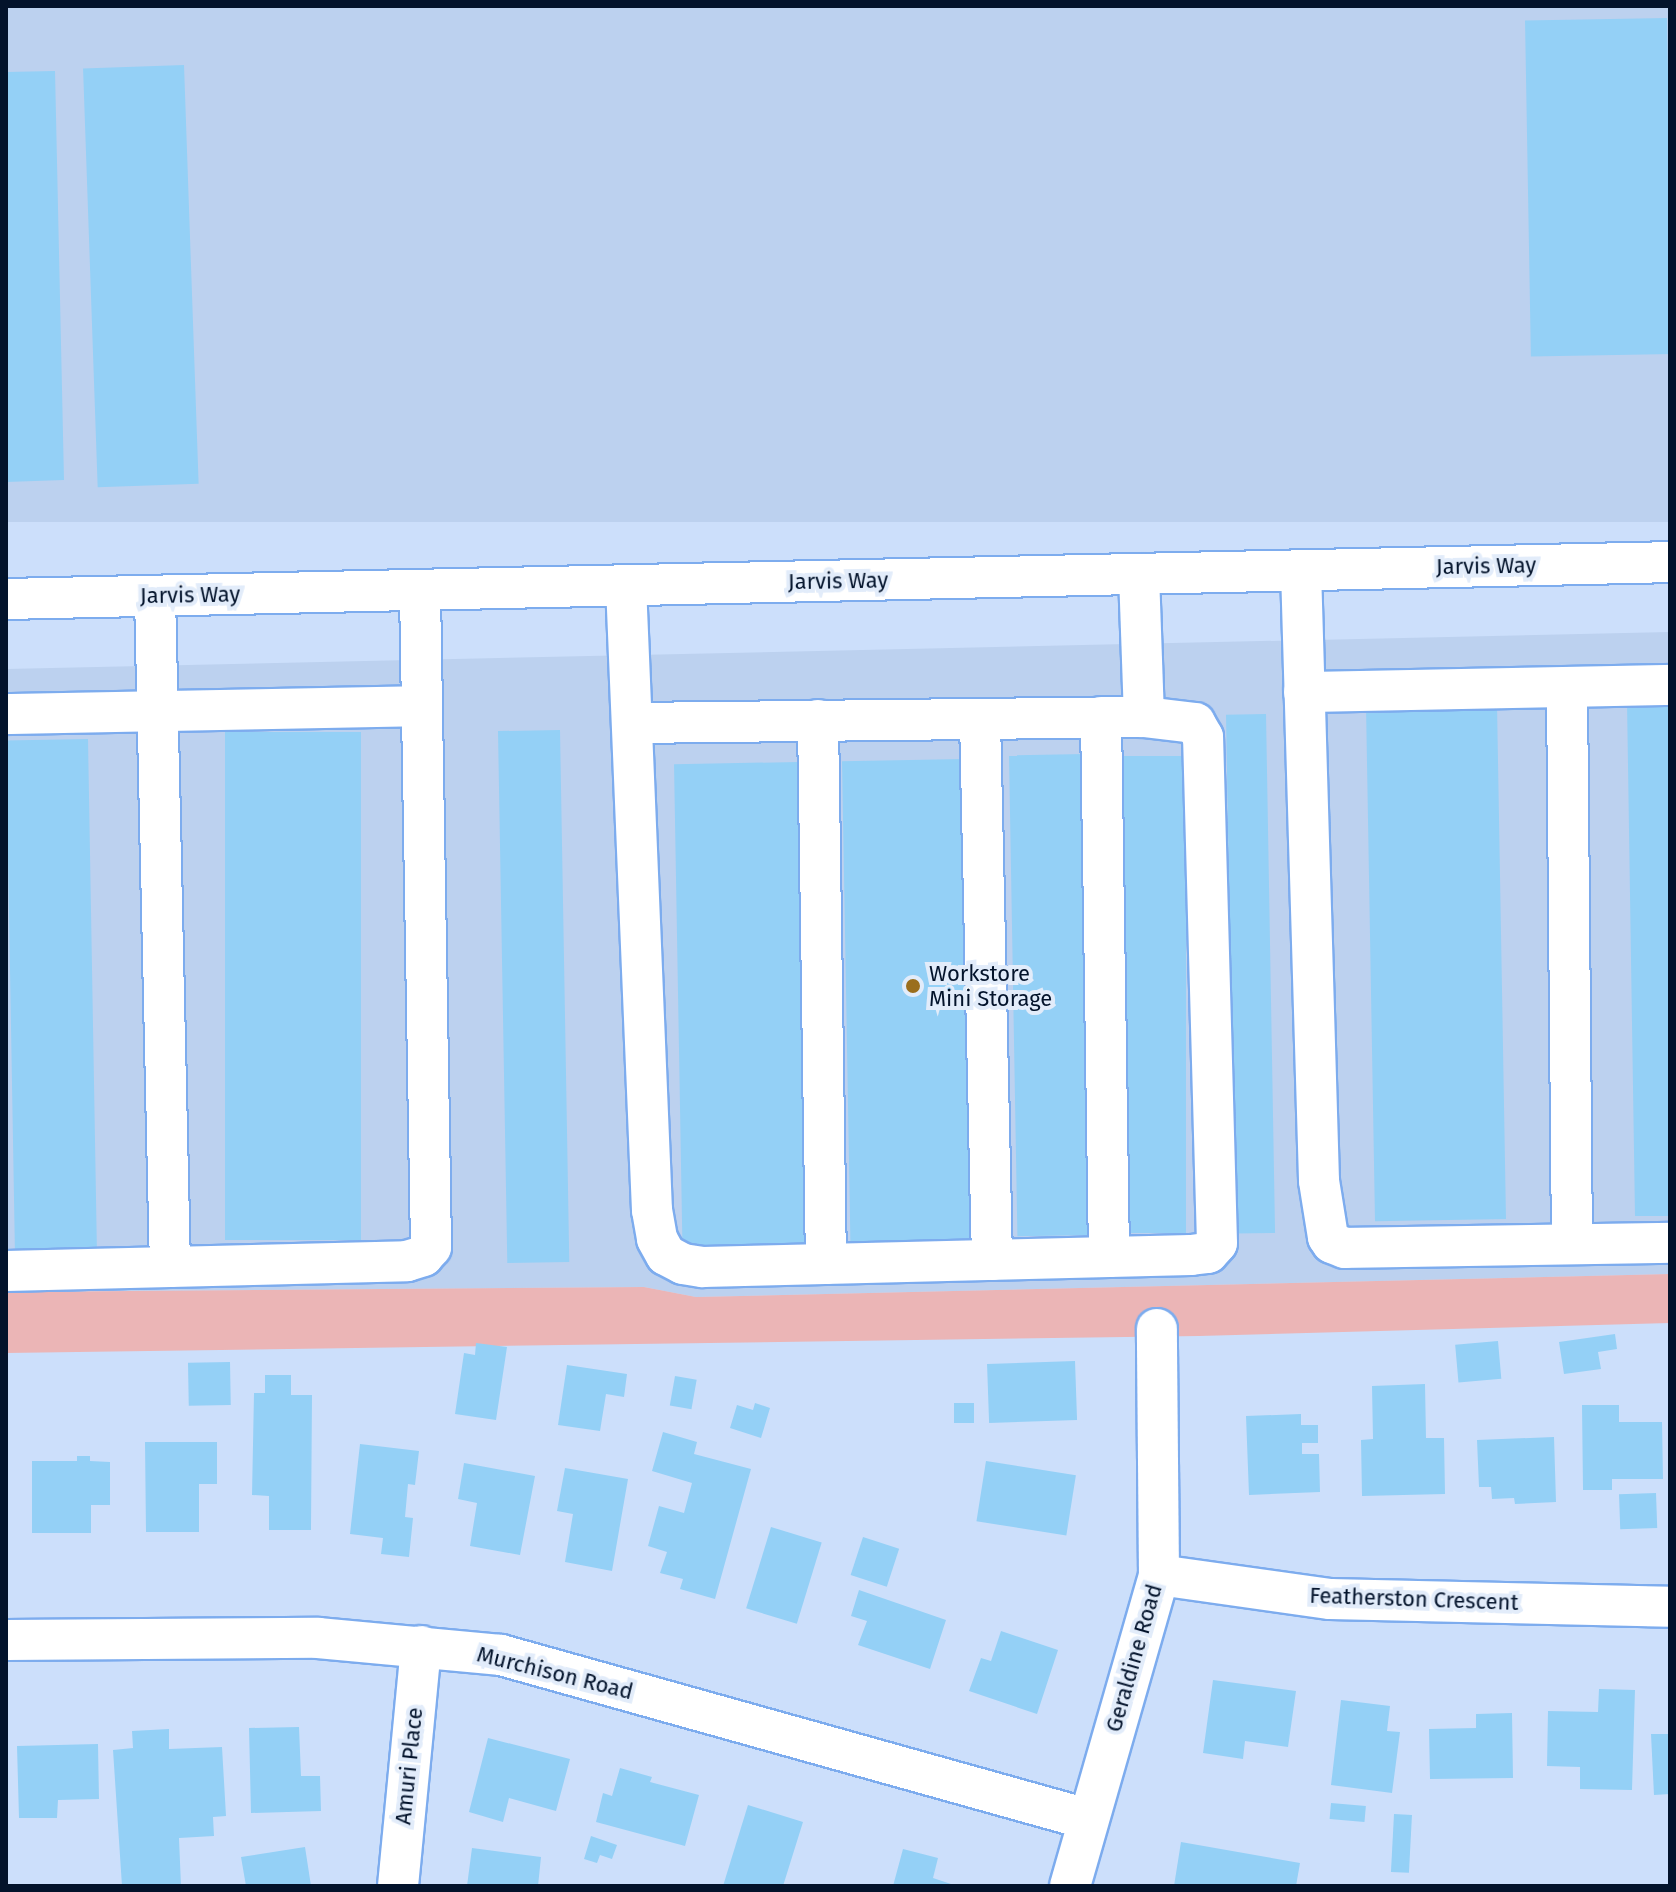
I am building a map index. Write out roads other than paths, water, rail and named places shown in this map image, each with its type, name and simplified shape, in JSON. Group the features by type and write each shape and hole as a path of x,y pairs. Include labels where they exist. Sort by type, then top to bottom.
{"street":[{"name":"Jarvis Way","path":"6,599 1670,562"},
{"path":"1301,570 1319,1181 1328,1237 1332,1243 1345,1248 1670,1243"},
{"path":"1139,574 1144,717"},
{"path":"626,585 652,1210 657,1239 666,1255 683,1264 703,1267 1208,1253 1217,1243 1203,737 1195,723 1144,717 632,723"},
{"path":"6,1271 407,1261 423,1256 431,1247 420,590"},
{"path":"155,596 170,1267"},
{"path":"1304,692 1670,685"},
{"path":"1567,687 1572,1244"},
{"path":"6,714 422,706"},
{"path":"1101,717 1109,1257"},
{"path":"980,719 992,1260"},
{"path":"818,720 826,1264"},
{"name":"Geraldine Road","path":"1070,1886 1159,1575 1157,1329"},
{"name":"Featherston Crescent","path":"1159,1575 1330,1599 1670,1607"},
{"name":"Murchison Road","path":"6,1640 318,1638 501,1655 1087,1819"},
{"name":"Amuri Place","path":"398,1886 421,1646"}],"place":[{"name":"Workstore Mini Storage","path":"913,986"}]}
